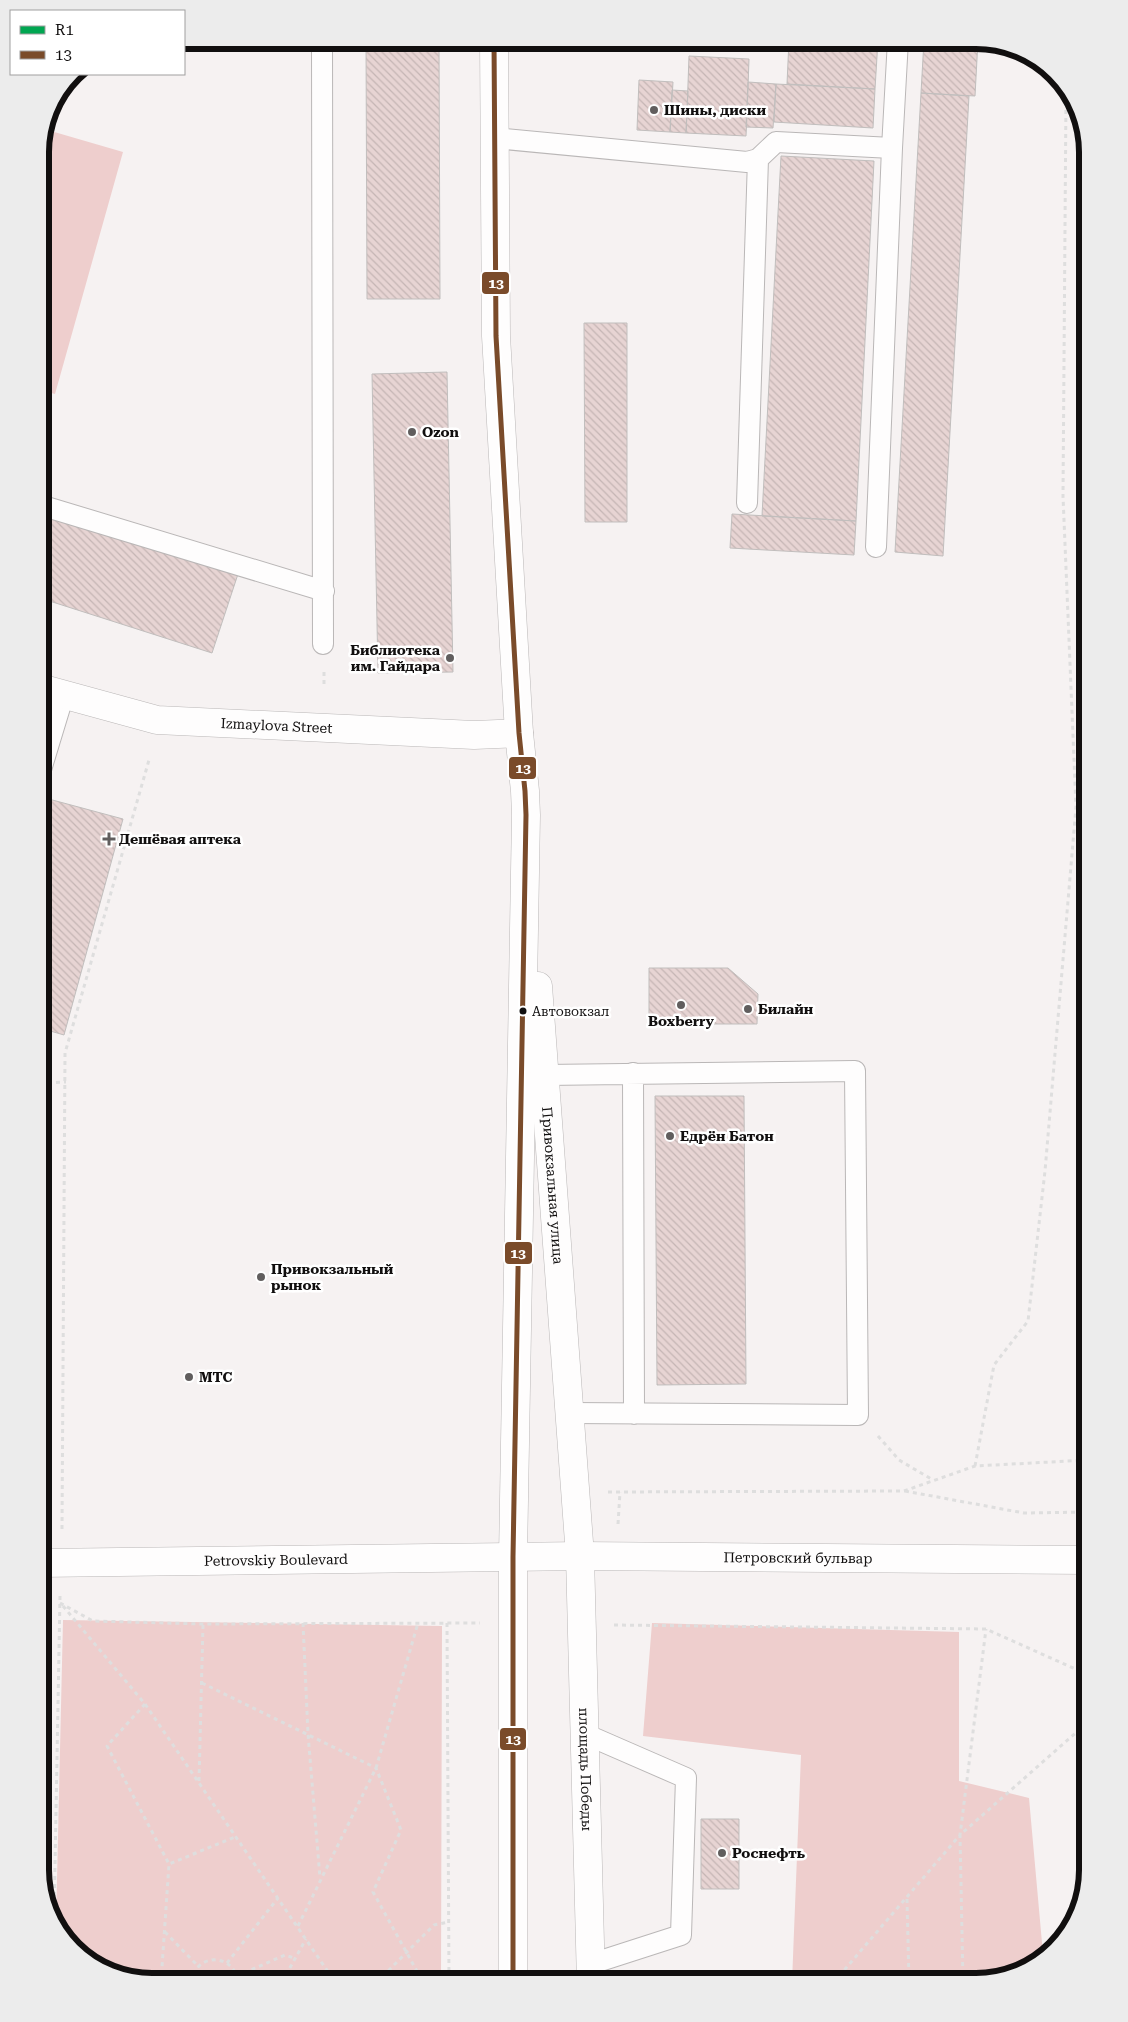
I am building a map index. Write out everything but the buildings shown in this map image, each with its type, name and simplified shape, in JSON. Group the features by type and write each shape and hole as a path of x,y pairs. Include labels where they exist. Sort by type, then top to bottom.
{"street":[{"name":"Привокзальная улица","path":"494,49 496,336 519,733 525,791 580,1556"},
{"name":"Izmaylova Street","path":"52,691 157,720 474,735 519,733"},
{"name":"Привокзальная улица","path":"513,1557 526,815"},
{"name":"площадь Победы","path":"580,1556 591,1973"},
{"name":"Петровский бульвар","path":"513,1557 1079,1560"},
{"name":"Petrovskiy Boulevard","path":"51,1562 513,1557"},
{"path":"513,1557 513,1973"}],"lane":[{"path":"322,49 323,644"},
{"path":"876,547 898,49"},
{"path":"494,138 747,162 758,159 776,142 892,148"},
{"path":"747,503 758,159"},
{"path":"49,508 324,592"},
{"path":"49,712 52,691"},
{"path":"545,1075 855,1071 858,1415 570,1413"},
{"path":"633,1073 634,1414"},
{"path":"586,1734 686,1778 681,1935 591,1973"}],"path":[{"path":"975,1466 994,1365 1028,1321 1045,1171 1076,807 1063,496 1066,102"},
{"path":"54,1903 60,1603 51,1562 66,1054 148,760"},
{"path":"49,1083 66,1082"},
{"path":"858,1415 899,1460 933,1481"},
{"path":"904,1491 975,1466 1079,1460"},
{"path":"576,1492 904,1491 1024,1513 1079,1512"},
{"path":"60,1603 93,1620 203,1624 512,1623"},
{"path":"60,1603 145,1704 329,1973"},
{"path":"298,1927 376,1768 418,1623"},
{"path":"447,1623 449,1973"},
{"path":"199,1782 203,1624"},
{"path":"303,1624 308,1734 320,1879"},
{"path":"581,1624 986,1628 1079,1671"},
{"path":"963,1973 960,1835 986,1628"},
{"path":"202,1683 376,1768 401,1830 373,1892 418,1973"},
{"path":"145,1704 107,1746 169,1864 162,1973"},
{"path":"842,1973 960,1835 1079,1730"},
{"path":"169,1864 235,1836"},
{"path":"227,1963 278,1898"},
{"path":"907,1898 910,1973"},
{"path":"386,1973 434,1925 449,1922"},
{"path":"164,1932 199,1967"},
{"path":"286,1973 306,1939"},
{"path":"244,1973 286,1955 294,1958"},
{"path":"195,1973 199,1967 211,1960 227,1963 234,1968 236,1973"}],"shaded area":[{"path":"51,131 123,152 55,394 49,392 49,145"},
{"path":"63,1620 442,1626 441,1973 145,1973 132,1971 106,1963 89,1952 70,1933 56,1908"},
{"path":"652,1623 959,1632 959,1781 1029,1798 1043,1949 1016,1965 990,1972 792,1973 801,1755 643,1736"}],"transit line":[{"name":"13","path":"494,49 496,336 519,733 526,815 513,1557 513,1973"}],"place":[{"name":"Шины, диски","path":"654,110"},
{"name":"Ozon","path":"412,432"},
{"name":"Библиотека им. Гайдара","path":"450,658"},
{"name":"Дешёвая аптека","path":"109,839"},
{"name":"Boxberry","path":"681,1005"},
{"name":"Билайн","path":"748,1009"},
{"name":"Автовокзал","path":"523,1011"},
{"name":"Едрён Батон","path":"670,1136"},
{"name":"Привокзальный рынок","path":"261,1277"},
{"name":"МТС","path":"189,1377"},
{"name":"Роснефть","path":"722,1853"}]}
